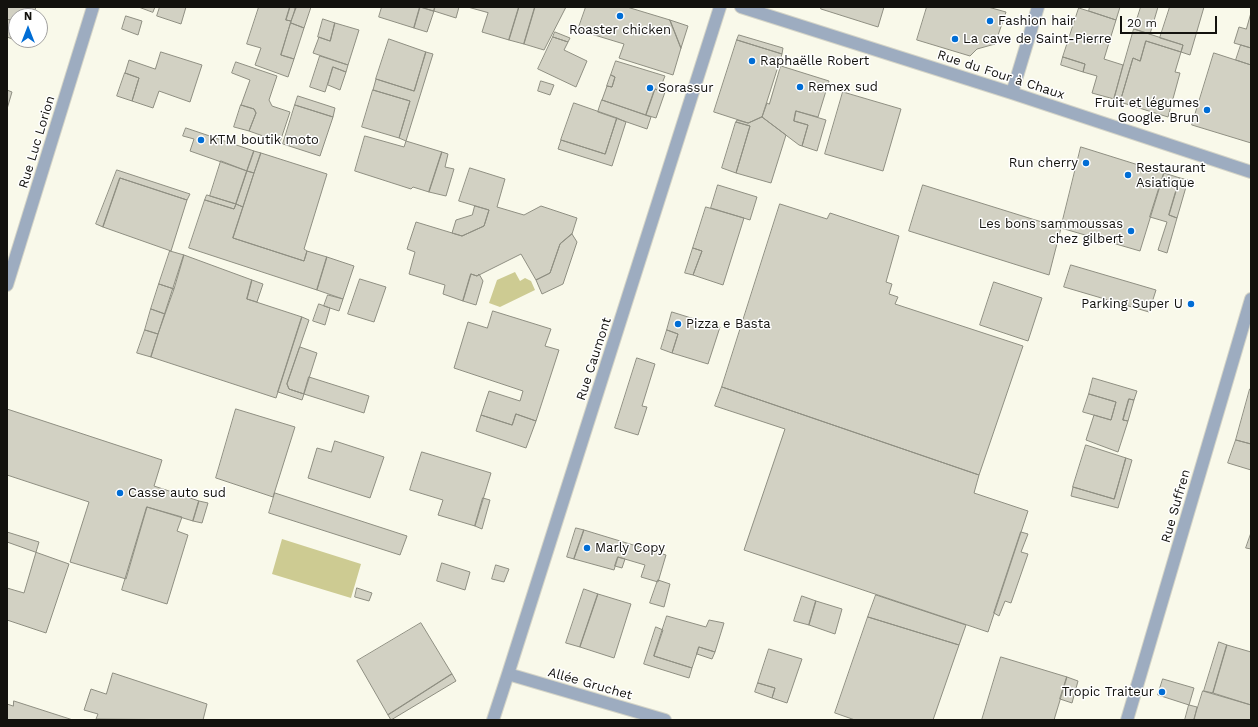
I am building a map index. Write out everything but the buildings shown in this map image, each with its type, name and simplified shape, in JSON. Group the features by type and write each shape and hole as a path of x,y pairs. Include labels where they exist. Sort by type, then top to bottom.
{"street":[{"name":"Rue Luc Lorion","path":"7,285 93,7"},
{"name":"Rue Caumont","path":"493,720 720,7"},
{"name":"Rue du Four à Chaux","path":"741,7 1012,93 1251,172"},
{"path":"1012,93 1038,7"},
{"name":"Rue Suffren","path":"1127,720 1251,299"},
{"name":"Allée Gruchet","path":"508,674 665,720"}],"shaded area":[{"path":"515,272 520,281 525,278 531,281 535,290 500,307 489,303 497,280"},
{"path":"282,539 361,564 351,598 272,574"}],"place":[{"name":"Roaster chicken","path":"620,16"},
{"name":"Fashion hair","path":"990,21"},
{"name":"La cave de Saint-Pierre","path":"955,39"},
{"name":"Raphaëlle Robert","path":"752,61"},
{"name":"Remex sud","path":"800,87"},
{"name":"Sorassur","path":"650,88"},
{"name":"Fruit et légumes Google. Brun","path":"1207,110"},
{"name":"KTM boutik moto","path":"201,140"},
{"name":"Run cherry","path":"1086,163"},
{"name":"Restaurant Asiatique","path":"1128,175"},
{"name":"Les bons sammoussas chez gilbert","path":"1131,231"},
{"name":"Parking Super U","path":"1191,304"},
{"name":"Pizza e Basta","path":"678,324"},
{"name":"Casse auto sud","path":"120,493"},
{"name":"Marly Copy","path":"587,548"},
{"name":"Tropic Traiteur","path":"1162,692"}]}
